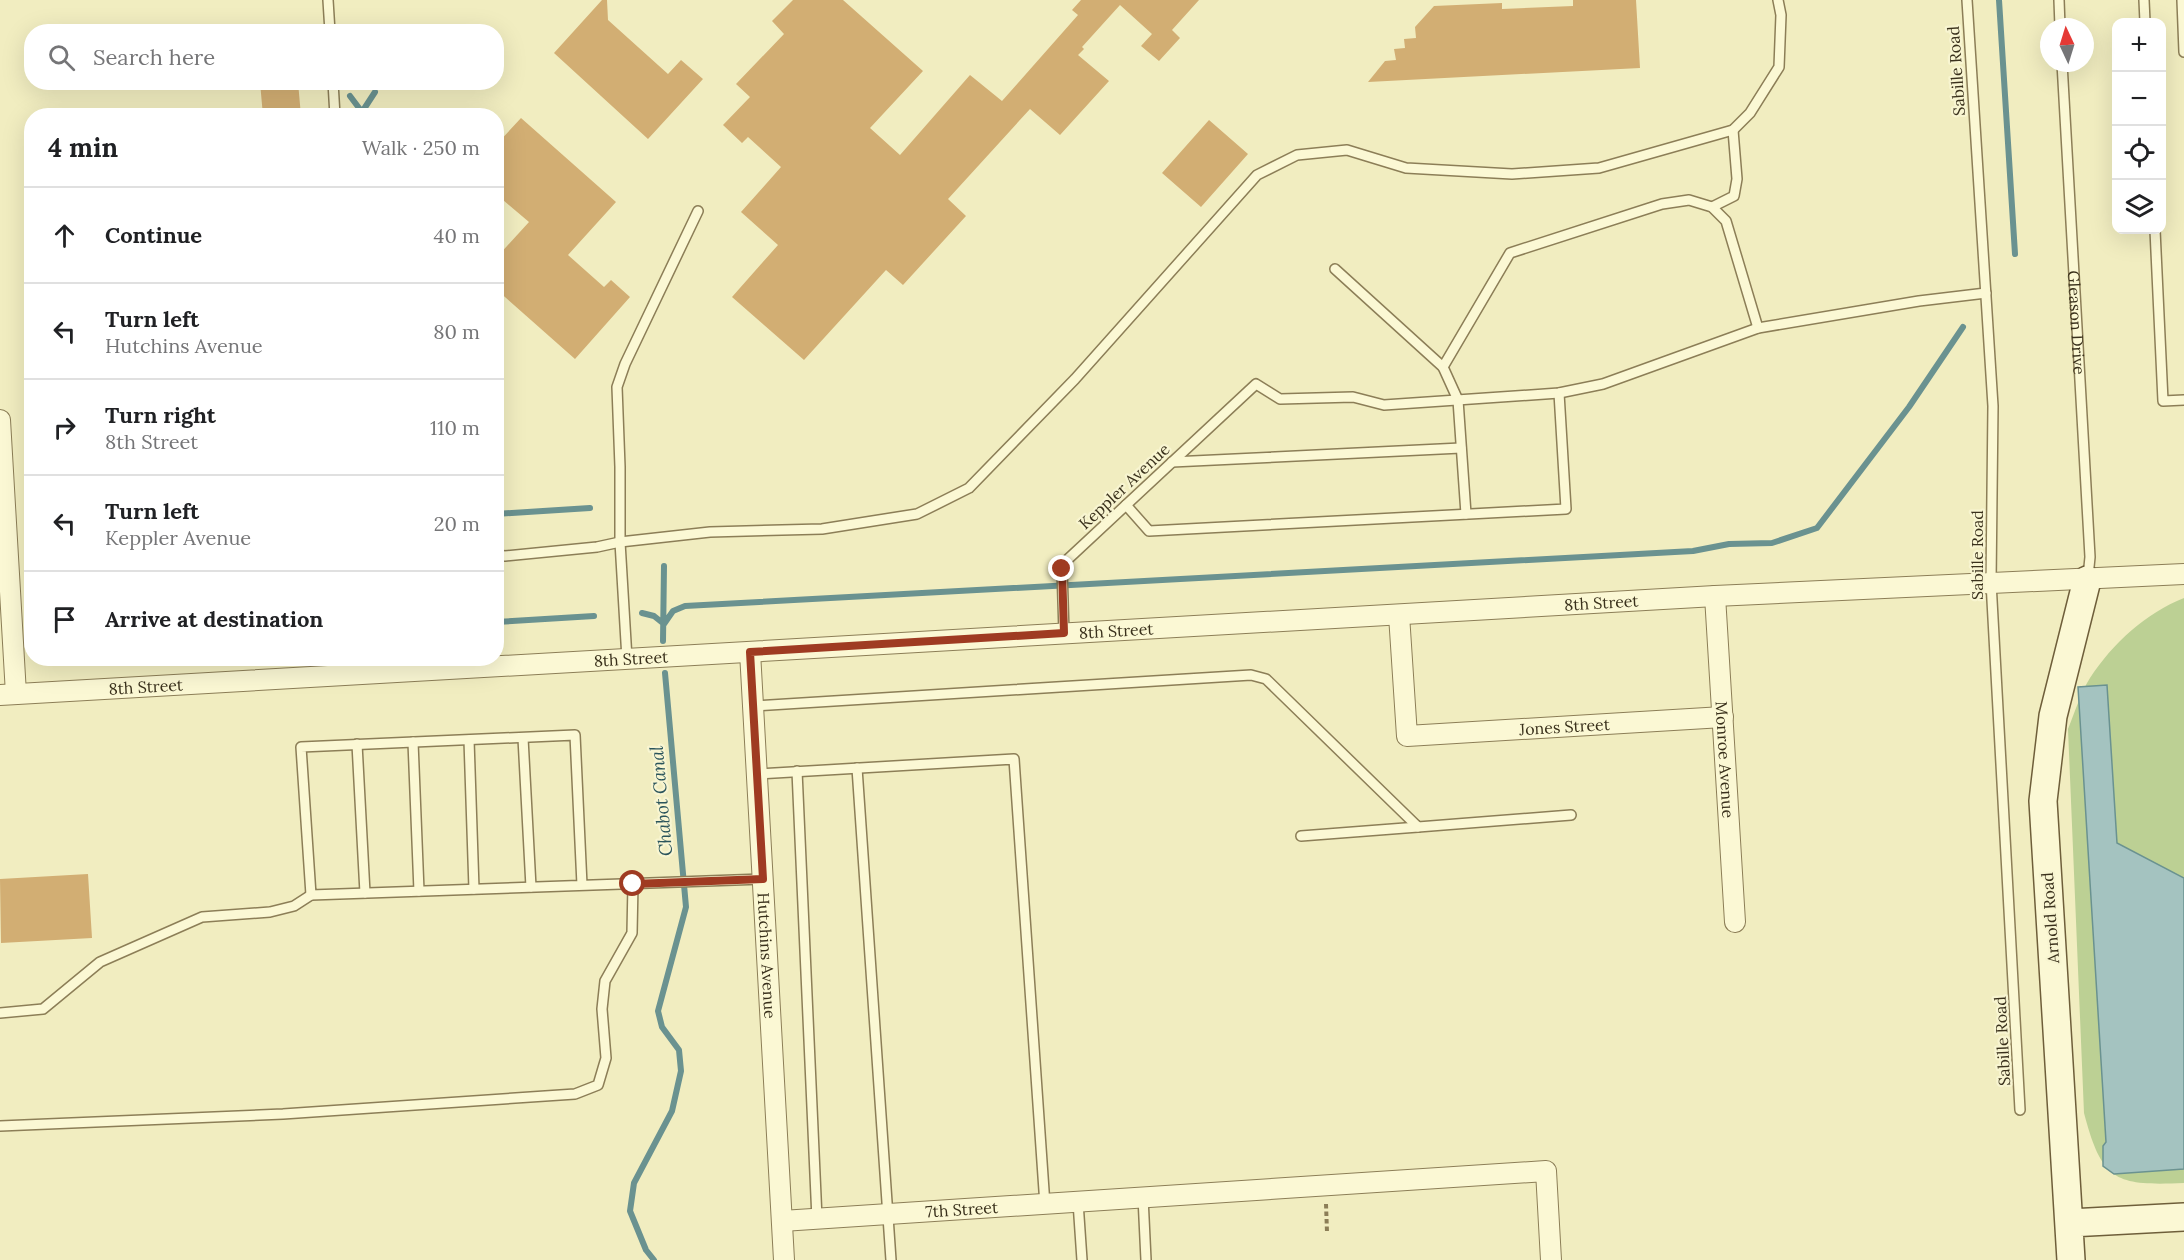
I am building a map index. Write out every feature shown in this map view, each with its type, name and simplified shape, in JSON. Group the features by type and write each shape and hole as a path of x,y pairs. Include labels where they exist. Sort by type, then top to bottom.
{"street":[{"path":"0,420 8,694"},
{"name":"8th Street","path":"504,662 627,659 1715,596 2184,574"},
{"name":"Arnold Road","path":"2071,1260 2043,801 2053,716 2087,580"},
{"name":"Monroe Avenue","path":"1715,596 1735,922"},
{"name":"Jones Street","path":"1399,615 1407,736 1723,717"},
{"name":"Hutchins Avenue","path":"750,652 784,1260"},
{"name":"8th Street","path":"8,694 354,666"},
{"name":"7th Street","path":"782,1221 1546,1171 1551,1260"},
{"path":"2070,1223 2184,1217"}],"lane":[{"path":"328,0 330,24"},
{"path":"504,556 597,547 620,542 710,532 822,529 916,514 969,488 1075,379 1257,175 1297,155 1347,150 1406,168 1512,174 1599,168 1733,130 1750,114 1779,67 1781,15 1778,0"},
{"name":"Sabille Road","path":"1967,0 1993,406 1991,582 2020,1110"},
{"path":"2059,0 2060,18"},
{"path":"2144,0 2145,18"},
{"path":"2181,0 2184,52"},
{"name":"Gleason Drive","path":"2063,72 2090,557 2087,580"},
{"path":"333,90 334,108"},
{"path":"1712,207 1734,196 1737,178 1733,130"},
{"path":"1443,367 1510,253 1662,204 1689,200 1712,207 1726,221 1758,328"},
{"path":"627,659 620,542 617,387 625,364 698,211"},
{"path":"2155,234 2163,401 2184,400"},
{"path":"1335,269 1443,367 1458,400 1466,514"},
{"path":"1458,400 1559,393 1603,384 1758,328 1919,301 1986,293"},
{"name":"Keppler Avenue","path":"1064,633 1062,569 1066,560 1256,384 1280,399 1353,397 1384,405 1458,400"},
{"path":"1126,505 1149,531 1566,509 1559,393"},
{"path":"1172,462 1461,448"},
{"path":"753,706 1251,675 1266,679 1418,827"},
{"path":"311,895 301,747 575,735 582,885"},
{"path":"522,738 531,887"},
{"path":"469,740 474,889"},
{"path":"413,742 418,891"},
{"path":"357,744 365,893"},
{"path":"756,774 1014,759 1045,1205"},
{"path":"857,768 891,1260"},
{"path":"797,771 817,1219"},
{"path":"1301,836 1571,815"},
{"path":"0,1012 42,1009 100,962 202,917 270,912 294,906 311,895 763,879"},
{"path":"0,1126 284,1114 575,1094 598,1085 606,1058 602,1009 604,981 632,933 633,884"},
{"path":"1143,1197 1146,1260"},
{"path":"1078,1202 1082,1260"}],"path":[{"path":"1324,1185 1328,1232"}],"green space":[{"path":"2184,598 2184,1183 2142,1183 2115,1175 2105,1166 2091,1136 2084,1113 2068,729 2087,684 2109,653 2131,630 2170,604"}],"water":[{"path":"2107,685 2117,843 2184,878 2184,1169 2114,1174 2103,1166 2103,1146 2106,1142 2078,687"}],"building":[{"path":"602,0 607,0 608,20 668,74 681,60 703,79 648,139 554,53"},
{"path":"793,0 843,0 923,71 870,128 900,155 970,75 1002,101 1078,15 1072,10 1081,0 1199,0 1172,30 1180,38 1159,61 1141,46 1152,34 1120,5 1082,47 1084,49 1078,55 1109,81 1060,135 1030,109 948,199 966,216 903,285 886,270 804,360 732,297 778,245 741,212 781,167 748,137 742,143 723,125 750,97 736,84 784,34 772,21"},
{"path":"1573,0 1636,0 1640,68 1368,82 1385,61 1396,60 1394,49 1405,48 1404,39 1416,38 1415,27 1434,6 1502,3 1502,9 1573,6"},
{"path":"261,90 299,90 300,108 262,108"},
{"path":"521,118 616,202 568,255 604,287 611,280 630,297 575,359 504,296 504,249 529,222 504,201 504,136"},
{"path":"1209,120 1248,154 1201,207 1162,173"},
{"path":"88,874 92,938 1,943 0,879"}],"waterway":[{"path":"1999,0 2015,254"},
{"path":"365,108 375,92"},
{"path":"350,96 359,108"},
{"path":"664,624 673,611 685,606 1693,551 1729,544 1772,543 1817,528 1909,407 1963,327"},
{"path":"504,513 590,508"},
{"path":"663,641 664,566"},
{"path":"642,613 654,616 664,624"},
{"path":"504,622 594,616"},
{"name":"Chabot Canal","path":"654,1260 646,1250 630,1211 634,1183 672,1111 681,1071 679,1050 662,1027 658,1011 686,907 665,673"}],"route":[{"path":"633,884 763,879 750,652 1064,633 1062,569"}]}
